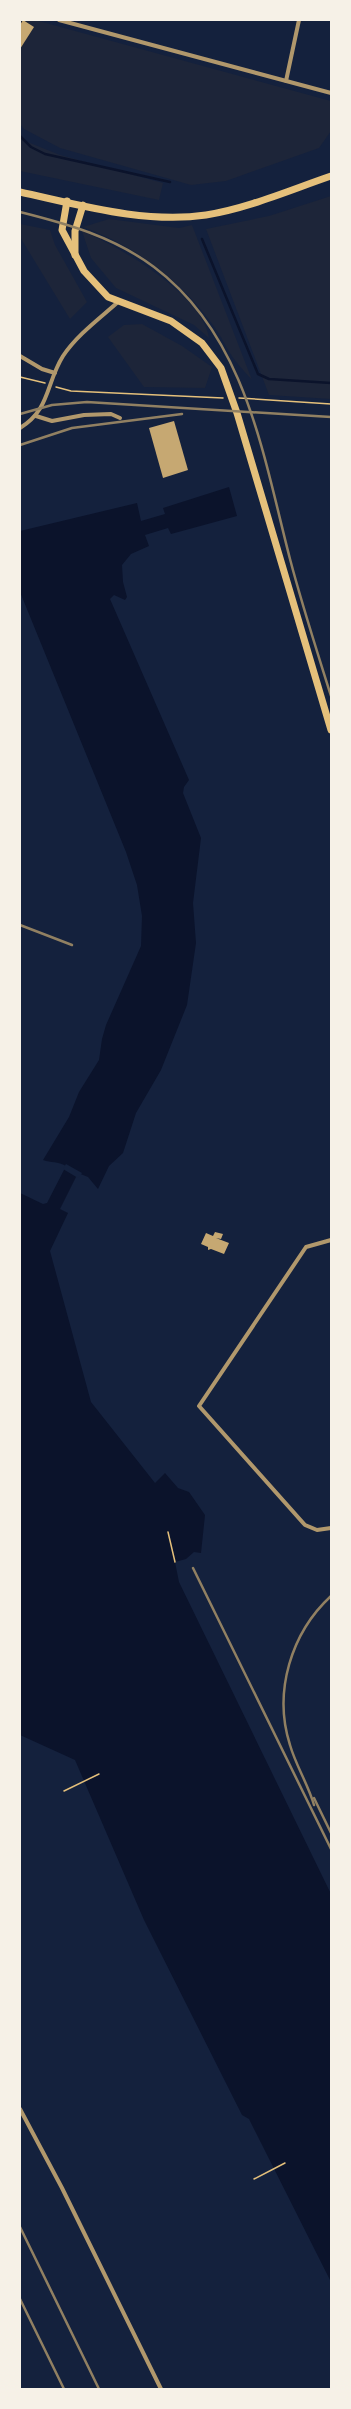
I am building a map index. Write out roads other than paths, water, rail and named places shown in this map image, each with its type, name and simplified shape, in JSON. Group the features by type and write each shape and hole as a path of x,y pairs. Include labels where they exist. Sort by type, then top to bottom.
{"main road":[{"path":"20,192 146,216 194,216 239,207 331,176"},
{"path":"67,202 62,230 84,271 96,286 118,302 171,321 195,337 214,357 232,398 331,730"},
{"path":"75,256 75,231 83,205"}],"street":[{"path":"59,20 331,93"},
{"path":"286,81 299,20"},
{"path":"20,428 36,416 51,386 55,373 76,341 118,302"},
{"path":"20,356 42,369 55,373"},
{"path":"36,416 52,420 84,415 111,414 120,418"},
{"path":"331,1240 306,1247 200,1406 302,1522 317,1530 331,1528"},
{"path":"20,2109 62,2188 161,2389"}],"waterway":[{"path":"20,136 31,147 45,154 170,182"},
{"path":"202,239 258,374 269,379 331,383"}],"railway":[{"path":"20,212 56,221 123,247 154,267 185,295 210,327 230,362 246,400 259,439 295,576 331,696"},
{"path":"20,414 52,405 87,402 331,417"},
{"path":"20,445 72,428 182,414"},
{"path":"20,925 72,945"},
{"path":"193,1568 331,1849"},
{"path":"314,1805 309,1790 295,1760 285,1725 285,1684 289,1664 305,1627 331,1596"},
{"path":"314,1798 331,1833"},
{"path":"20,2227 99,2389"},
{"path":"20,2299 64,2389"}]}
